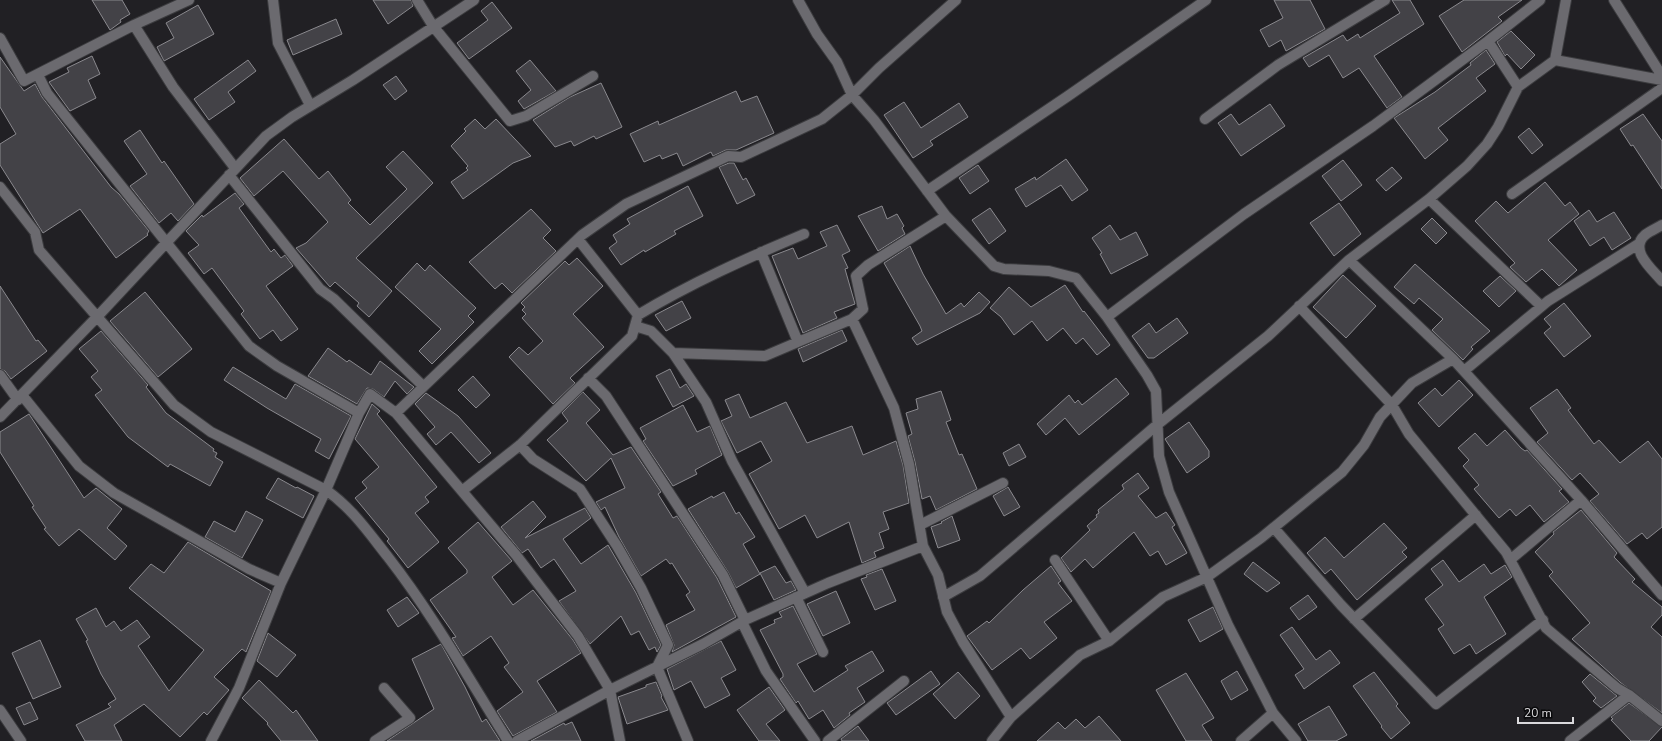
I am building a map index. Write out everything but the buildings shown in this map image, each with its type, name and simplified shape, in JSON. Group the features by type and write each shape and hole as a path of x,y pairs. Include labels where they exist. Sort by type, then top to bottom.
{"street":[{"path":"0,38 24,81 134,25 189,0"},
{"path":"273,0 278,43 310,106"},
{"path":"417,0 433,26 510,121 526,116 593,76"},
{"path":"0,417 97,317 266,136 474,0"},
{"path":"798,0 817,34 837,62 852,95 874,120 946,216 994,266 1004,269 1049,272 1076,278 1107,317 1156,391 1159,456 1169,492 1224,617 1274,713 1296,741"},
{"path":"396,413 578,239 626,204 728,156 741,156 822,119 852,95 879,68 956,0"},
{"path":"927,191 1206,0"},
{"path":"1205,119 1278,65 1385,0"},
{"path":"1107,317 1244,214 1373,126 1488,41 1540,0"},
{"path":"943,597 980,576 1158,424 1268,336 1349,260 1429,199 1467,166 1487,144 1498,127 1518,87 1555,60 1566,0"},
{"path":"1614,0 1662,76"},
{"path":"134,25 173,87 232,172 320,289 334,299 423,386"},
{"path":"1488,41 1518,87"},
{"path":"1555,60 1662,80"},
{"path":"38,75 47,93 249,346 277,366 359,413"},
{"path":"1512,194 1662,88"},
{"path":"0,187 35,232 39,250 174,405 211,432 326,490 343,502 367,529 415,592 508,741"},
{"path":"1429,199 1541,306"},
{"path":"673,353 765,356 852,319 863,309 856,276 868,265 946,216"},
{"path":"1464,371 1541,306 1640,243 1644,236 1662,225"},
{"path":"462,491 520,445 632,336 638,315 670,296 761,252 804,234"},
{"path":"578,239 638,315"},
{"path":"1640,243 1640,252 1644,260 1662,281"},
{"path":"761,252 798,342"},
{"path":"1349,260 1453,359 1581,500 1662,595"},
{"path":"1299,306 1392,405 1409,434 1506,552 1546,628 1617,688 1629,695 1662,721"},
{"path":"852,319 894,408 909,464 923,546 938,575 947,612 963,642 1011,717"},
{"path":"635,326 651,331 673,353 706,402 732,461 801,595 823,652"},
{"path":"992,741 1011,717 1080,655 1109,641 1163,597 1207,577 1274,528 1342,472 1364,445 1380,417 1412,383 1453,359"},
{"path":"0,375 79,466 114,493 249,569 281,583"},
{"path":"588,378 606,396 719,570 766,671 815,741"},
{"path":"210,741 239,688 281,583 326,490 359,413 370,394 396,413 516,555 578,636 610,690 620,741"},
{"path":"520,445 533,459 580,489 617,546 641,588 668,645 657,667 664,687 688,741"},
{"path":"920,525 1004,483"},
{"path":"1510,560 1581,500"},
{"path":"1354,619 1476,515"},
{"path":"1274,528 1354,619 1436,704 1543,620"},
{"path":"517,741 610,690 744,621 801,595 923,546"},
{"path":"1054,560 1109,641"},
{"path":"828,741 904,681"},
{"path":"375,741 410,718 384,688"},
{"path":"1570,741 1629,695"},
{"path":"0,710 21,741"},
{"path":"1241,741 1274,713"}]}
